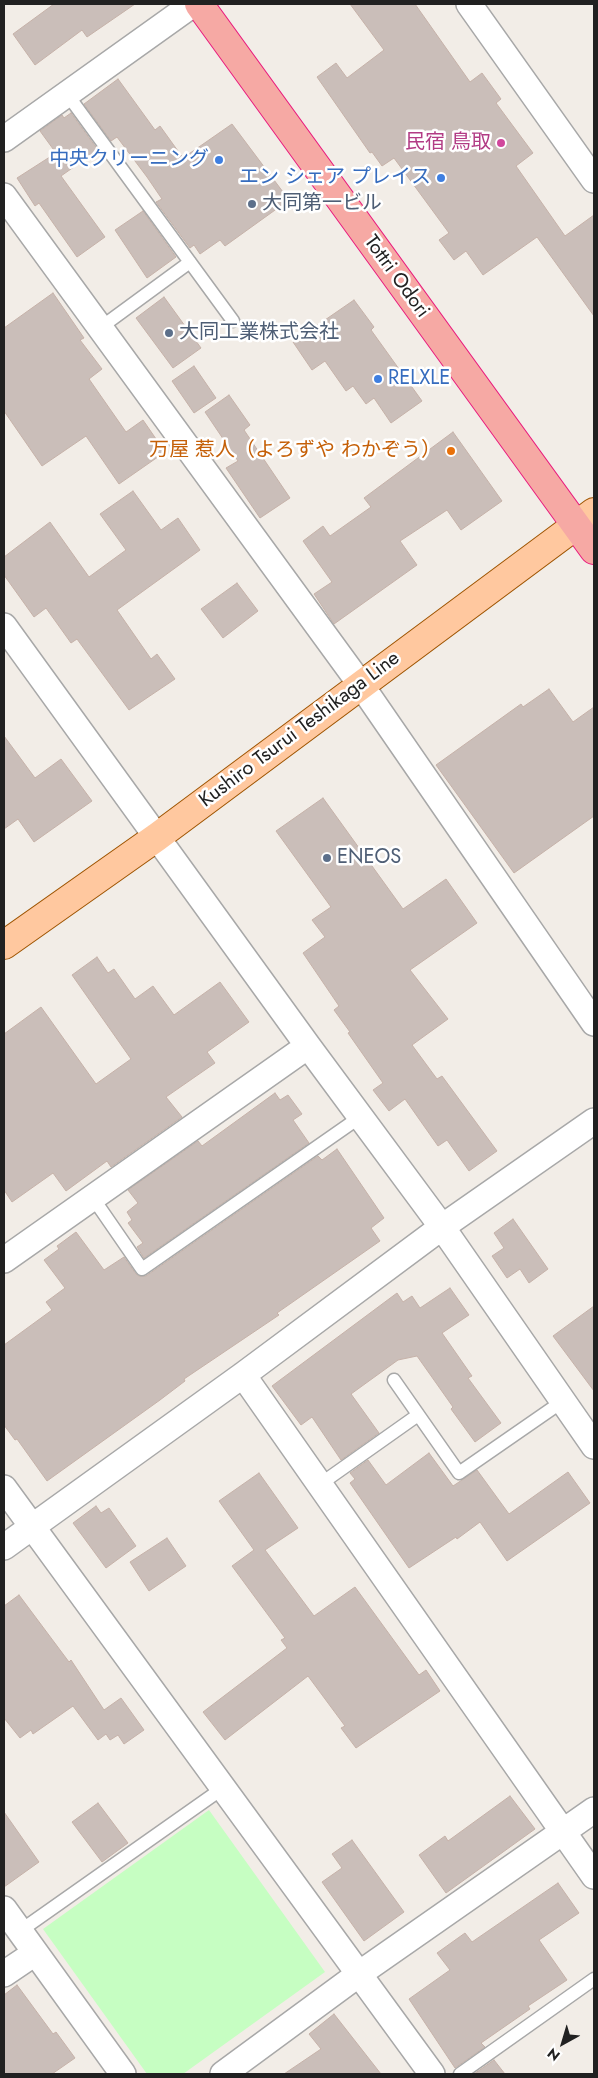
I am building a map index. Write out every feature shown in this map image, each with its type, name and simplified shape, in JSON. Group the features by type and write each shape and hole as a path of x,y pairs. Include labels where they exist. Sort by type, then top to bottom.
{"highway":[{"name":"Tottri Odori","path":"199,4 585,518 594,550"}],"main road":[{"name":"Kushiro Tsurui Teshikaga Line","path":"4,945 157,837 585,518"}],"street":[{"path":"4,139 193,4"},
{"path":"469,4 594,180"},
{"path":"4,196 361,685 594,1023"},
{"path":"4,626 308,1046 442,1227 594,1444"},
{"path":"4,1260 308,1046"},
{"path":"4,1547 243,1375 442,1227 594,1122"},
{"path":"243,1375 594,1876"},
{"path":"4,1488 432,2074"},
{"path":"223,2074 359,1974 594,1810"},
{"path":"4,1909 123,2074"},
{"path":"4,1974 35,1953"}],"lane":[{"path":"67,94 233,321"},
{"path":"100,328 190,262"},
{"path":"93,1198 142,1269 360,1117"},
{"path":"394,1380 459,1473 563,1401"},
{"path":"319,1485 418,1415"},
{"path":"20,1931 223,1788"},
{"path":"460,2074 594,1979"}],"green space":[{"path":"209,1810 325,1972 183,2074 147,2074 43,1929"}],"building":[{"path":"54,4 135,4 87,37 82,30 35,65 13,34"},
{"path":"350,4 415,4 470,82 482,73 501,99 496,103 533,153 516,166 565,236 594,215 594,316 537,237 483,275 466,251 454,260 439,240 449,233 394,158 382,166 372,152 370,153 317,77 336,63 347,78 384,50"},
{"path":"118,79 155,130 160,126 183,158 232,124 289,200 225,246 220,240 200,254 194,245 190,248 156,202 162,199 147,177 117,137 111,141 84,104"},
{"path":"71,113 98,150 61,176 105,237 77,257 39,203 35,206 17,178 56,153 40,131 62,115 64,118"},
{"path":"143,211 176,257 147,278 115,230"},
{"path":"53,293 84,338 80,340 102,369 89,379 126,432 143,420 165,452 119,484 86,436 42,466 4,411 4,328"},
{"path":"164,297 201,348 173,368 136,318"},
{"path":"354,300 374,327 371,330 422,401 391,423 374,398 366,404 353,386 346,391 325,361 312,370 293,342"},
{"path":"194,366 216,398 194,413 172,381"},
{"path":"229,395 250,425 244,430 290,498 260,518 226,468 238,461 205,412"},
{"path":"453,432 502,501 461,530 447,510 400,541 417,565 334,624 314,594 332,582 303,541 323,526 330,536 371,507 364,498"},
{"path":"133,491 161,530 178,518 200,550 117,610 151,659 157,654 175,679 129,710 77,639 71,643 46,608 34,617 4,575 4,557 50,522 89,577 126,550 100,514"},
{"path":"237,583 258,611 223,638 201,609"},
{"path":"549,689 573,722 594,707 594,816 514,873 436,765 521,704 523,707"},
{"path":"4,736 35,778 61,759 92,801 34,842 18,819 4,829"},
{"path":"323,798 403,909 446,879 477,923 410,970 448,1019 412,1045 437,1079 442,1076 497,1151 469,1171 447,1140 438,1146 405,1099 389,1111 373,1090 383,1083 348,1033 350,1032 334,1010 339,1006 303,953 325,937 312,920 331,907 276,831"},
{"path":"97,957 108,973 114,969 135,999 153,986 174,1015 220,982 249,1022 207,1052 215,1063 166,1097 182,1117 111,1167 107,1161 66,1191 53,1173 12,1202 4,1190 4,1034 41,1007 96,1084 131,1059 72,975"},
{"path":"275,1093 280,1100 288,1095 302,1114 293,1120 309,1143 144,1258 137,1247 143,1243 128,1223 132,1220 127,1212 138,1203 128,1190 198,1141 202,1146"},
{"path":"337,1149 384,1218 371,1228 380,1241 277,1313 279,1315 184,1379 185,1381 160,1400 47,1481 17,1439 15,1440 4,1425 4,1345 52,1310 46,1302 65,1288 44,1260 59,1249 57,1246 76,1232 104,1270 124,1257 136,1274 146,1276 318,1156 322,1160"},
{"path":"513,1219 548,1269 529,1283 520,1269 507,1278 492,1256 504,1248 494,1233"},
{"path":"450,1288 469,1315 442,1333 472,1376 468,1378 501,1423 475,1442 417,1356 398,1360 351,1394 379,1433 341,1460 312,1417 301,1425 272,1386 397,1293 403,1302 412,1296 420,1308"},
{"path":"594,1306 594,1391 553,1336"},
{"path":"429,1453 453,1486 477,1470 509,1514 568,1472 590,1503 507,1561 480,1522 457,1539 456,1537 409,1568 350,1483 355,1479 350,1473 368,1460 386,1485"},
{"path":"259,1473 298,1528 265,1550 314,1616 355,1587 419,1675 426,1670 440,1691 356,1748 341,1728 345,1726 308,1676 225,1740 203,1712 287,1648 281,1640 285,1638 232,1566 254,1550 219,1501"},
{"path":"96,1506 101,1513 109,1508 136,1546 106,1568 73,1523"},
{"path":"167,1538 186,1566 149,1591 130,1562"},
{"path":"19,1595 69,1662 71,1660 104,1710 121,1698 144,1730 124,1744 118,1735 110,1740 106,1734 98,1740 73,1706 33,1734 31,1730 20,1738 4,1718 4,1606"},
{"path":"510,1796 535,1829 446,1893 419,1855 445,1836 448,1841"},
{"path":"98,1803 128,1843 102,1862 72,1822"},
{"path":"4,1812 39,1862 4,1887"},
{"path":"352,1840 404,1912 364,1941 322,1882 342,1868 332,1854"},
{"path":"558,1883 579,1913 539,1940 567,1980 528,2006 530,2009 481,2043 485,2047 455,2068 409,1999 450,1970 437,1953 465,1933 472,1942"},
{"path":"17,1985 53,2034 56,2032 75,2058 52,2074 4,2074 4,1995"},
{"path":"334,2014 381,2074 284,2074 321,2049 309,2034"},
{"path":"494,2060 505,2074 474,2074"}],"place":[{"name":"民宿 鳥取","path":"501,143"},
{"name":"中央クリーニング","path":"219,160"},
{"name":"エン シェア プレイス","path":"441,178"},
{"name":"大同第一ビル","path":"252,204"},
{"name":"大同工業株式会社","path":"169,333"},
{"name":"RELXLE","path":"378,379"},
{"name":"万屋 惹人（よろずや わかぞう）","path":"451,451"},
{"name":"ENEOS","path":"327,858"}]}
